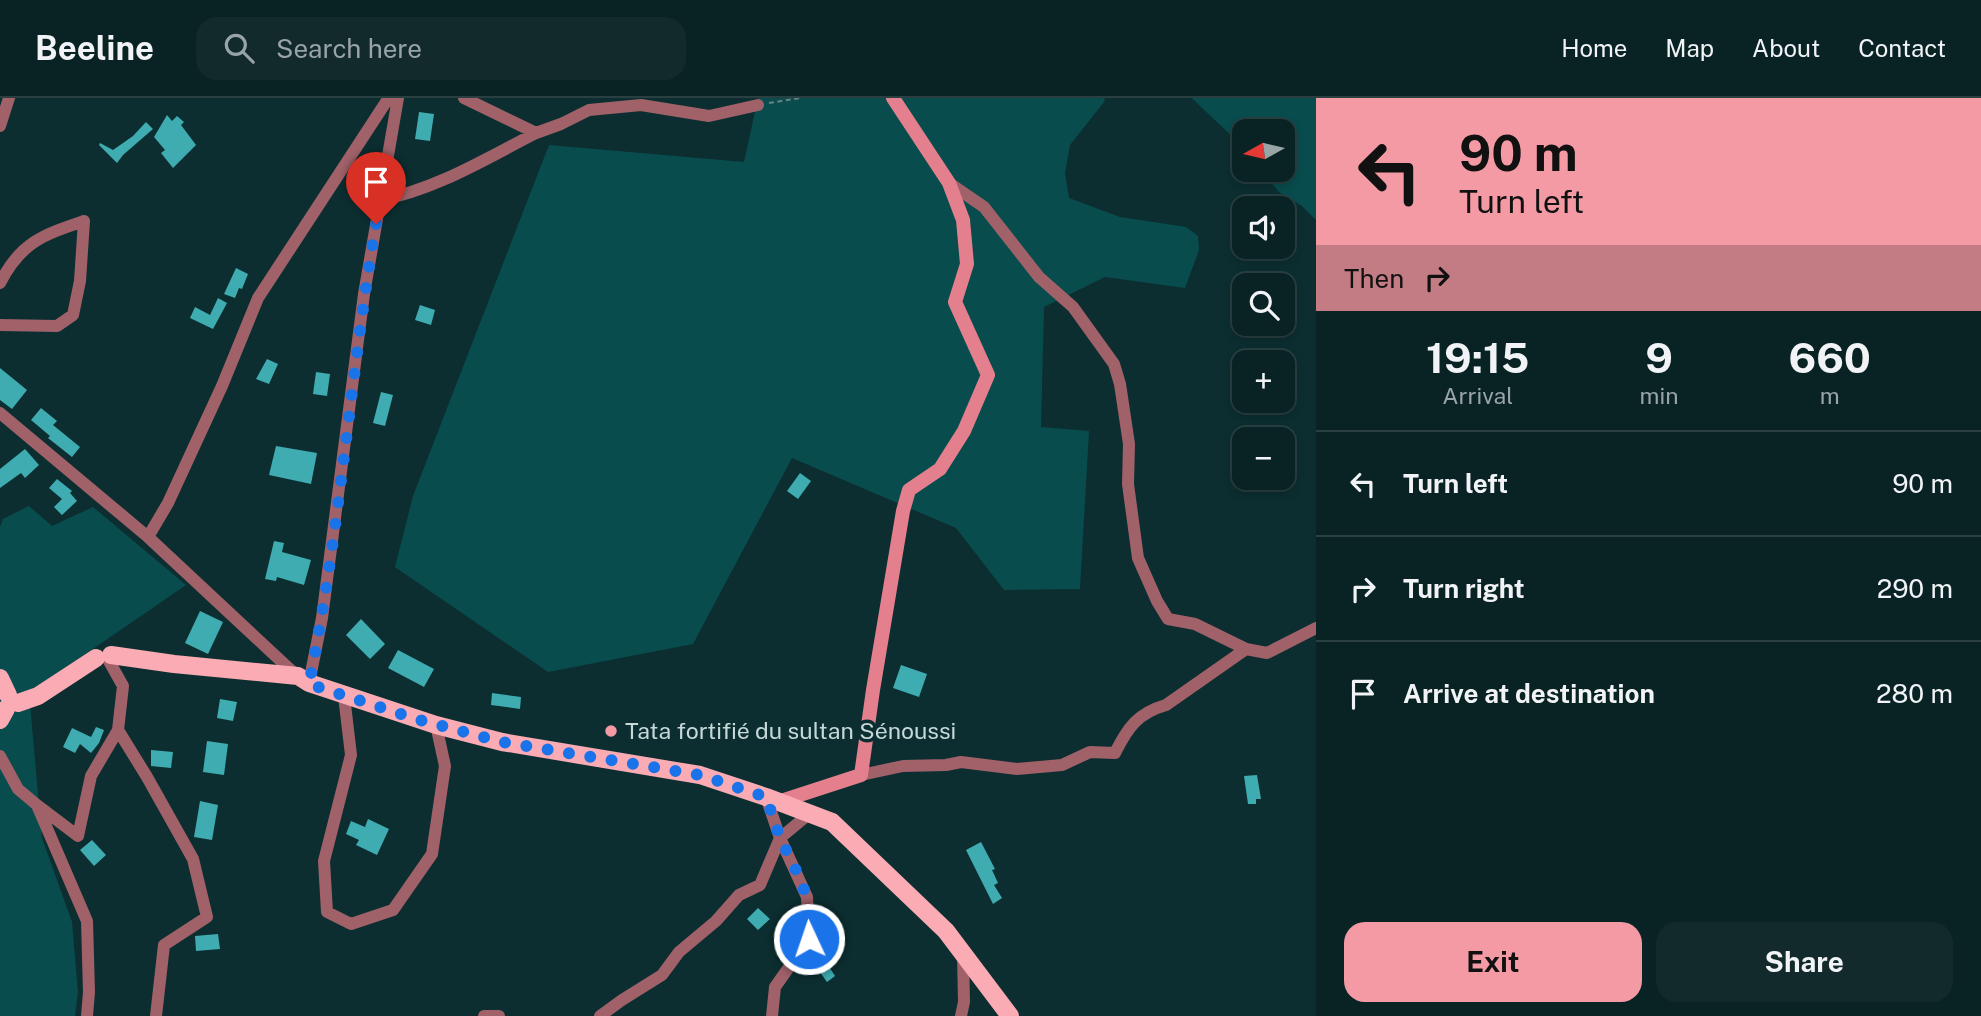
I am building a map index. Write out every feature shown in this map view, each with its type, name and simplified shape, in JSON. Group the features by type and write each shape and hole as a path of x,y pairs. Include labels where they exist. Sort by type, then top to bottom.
{"main road":[{"path":"6,701 38,696 105,658 174,664 303,680 436,725 502,742 700,775 832,822 946,931 1010,1016"}],"street":[{"path":"0,126 9,98"},
{"path":"0,413 148,537 303,680 323,618 364,294 397,98 386,102 258,298 222,386 168,503 148,537"},
{"path":"464,98 536,133"},
{"path":"861,775 875,676 903,511 909,490 940,469 964,431 988,375 955,302 967,264 963,220 949,183 893,98"},
{"path":"380,200 402,196 433,183 589,110 641,105 709,117 758,105"},
{"path":"949,183 984,206 1040,277 1073,307 1114,364 1121,384 1129,444 1129,495 1138,558 1168,620 1195,624 1246,649 1267,653 1316,628"},
{"path":"0,283 10,264 23,249 48,234 84,220 80,281 73,315 57,326 0,325"},
{"path":"772,1016 775,987 809,939 807,897 780,838 772,800 903,766 961,762 1017,769 1062,765 1090,752 1115,753 1127,729 1152,709 1166,705 1246,649"},
{"path":"0,756 18,789 78,836 91,776 118,730 123,686 105,658"},
{"path":"344,696 351,755 324,861 327,912 352,924 393,910 432,855 445,766 436,725"},
{"path":"118,730 193,859 207,917 164,944 156,1016"},
{"path":"37,805 87,921 87,1016"},
{"path":"600,1016 662,975 679,952 716,921 739,895 760,886 780,838 808,814"},
{"path":"961,1016 964,1002 962,953"},
{"path":"484,1016 499,1016"}],"path":[{"path":"758,105 800,98"}],"shaded area":[{"path":"758,98 1105,98 1070,145 1065,173 1069,198 1120,217 1186,227 1198,236 1199,250 1185,288 1105,277 1044,307 1041,427 1089,431 1080,589 1004,590 956,528 792,458 693,644 548,672 395,567 413,496 549,145 744,162"},
{"path":"1192,98 1316,98 1316,220 1295,202 1295,196 1286,196 1271,182 1295,182 1295,119 1232,119 1232,136"},
{"path":"29,506 52,526 93,507 186,585 29,693 42,838 72,922 78,992 75,1016 0,1016 0,527 3,519"}],"building":[{"path":"419,112 434,114 430,141 415,139"},
{"path":"167,115 172,121 177,116 184,122 181,125 196,145 173,168 161,153 165,150 154,137"},
{"path":"146,122 153,129 117,163 99,145 100,143 113,150 133,136"},
{"path":"236,268 248,274 235,298 224,294"},
{"path":"218,298 227,303 213,329 190,318 195,307 210,315"},
{"path":"420,305 435,310 431,325 415,320"},
{"path":"267,359 278,364 269,384 256,379"},
{"path":"0,368 27,390 12,409 0,400"},
{"path":"316,372 330,374 327,396 313,394"},
{"path":"381,392 393,395 385,426 373,423"},
{"path":"41,408 57,421 53,425 80,447 72,457 31,420"},
{"path":"276,446 317,453 311,484 269,475"},
{"path":"25,449 39,465 25,478 21,473 0,488 0,469"},
{"path":"800,473 811,481 798,499 787,491"},
{"path":"57,479 72,491 70,493 77,501 62,515 54,507 62,499 49,488"},
{"path":"274,541 284,543 282,552 311,560 304,585 277,577 276,581 265,579"},
{"path":"200,611 223,622 208,654 185,643"},
{"path":"361,619 385,644 370,659 346,635"},
{"path":"398,650 434,669 424,687 388,668"},
{"path":"901,665 927,674 919,697 893,688"},
{"path":"492,693 521,697 520,709 491,705"},
{"path":"220,699 237,702 233,721 217,718"},
{"path":"96,727 104,730 91,753 80,744 75,753 63,747 72,728 91,737"},
{"path":"207,741 228,744 224,775 203,772"},
{"path":"151,750 173,752 171,768 151,766"},
{"path":"1257,775 1261,799 1256,799 1256,804 1248,804 1244,776"},
{"path":"200,801 218,805 212,840 194,837"},
{"path":"368,819 389,829 377,855 356,845 359,840 346,834 351,821 365,827"},
{"path":"92,840 106,855 94,866 80,850"},
{"path":"981,842 995,869 992,870 998,883 994,885 1002,898 993,904 966,850"},
{"path":"758,908 770,919 758,930 747,919"},
{"path":"218,934 220,949 196,951 195,936"},
{"path":"823,949 835,976 827,982 810,958"}],"place":[{"name":"Tata fortifié du sultan Sénoussi","path":"611,731"}],"route":[{"path":"376,224 364,294 323,618 309,684 416,719 502,742 700,775 766,797 780,838 807,897 809,939"}]}
